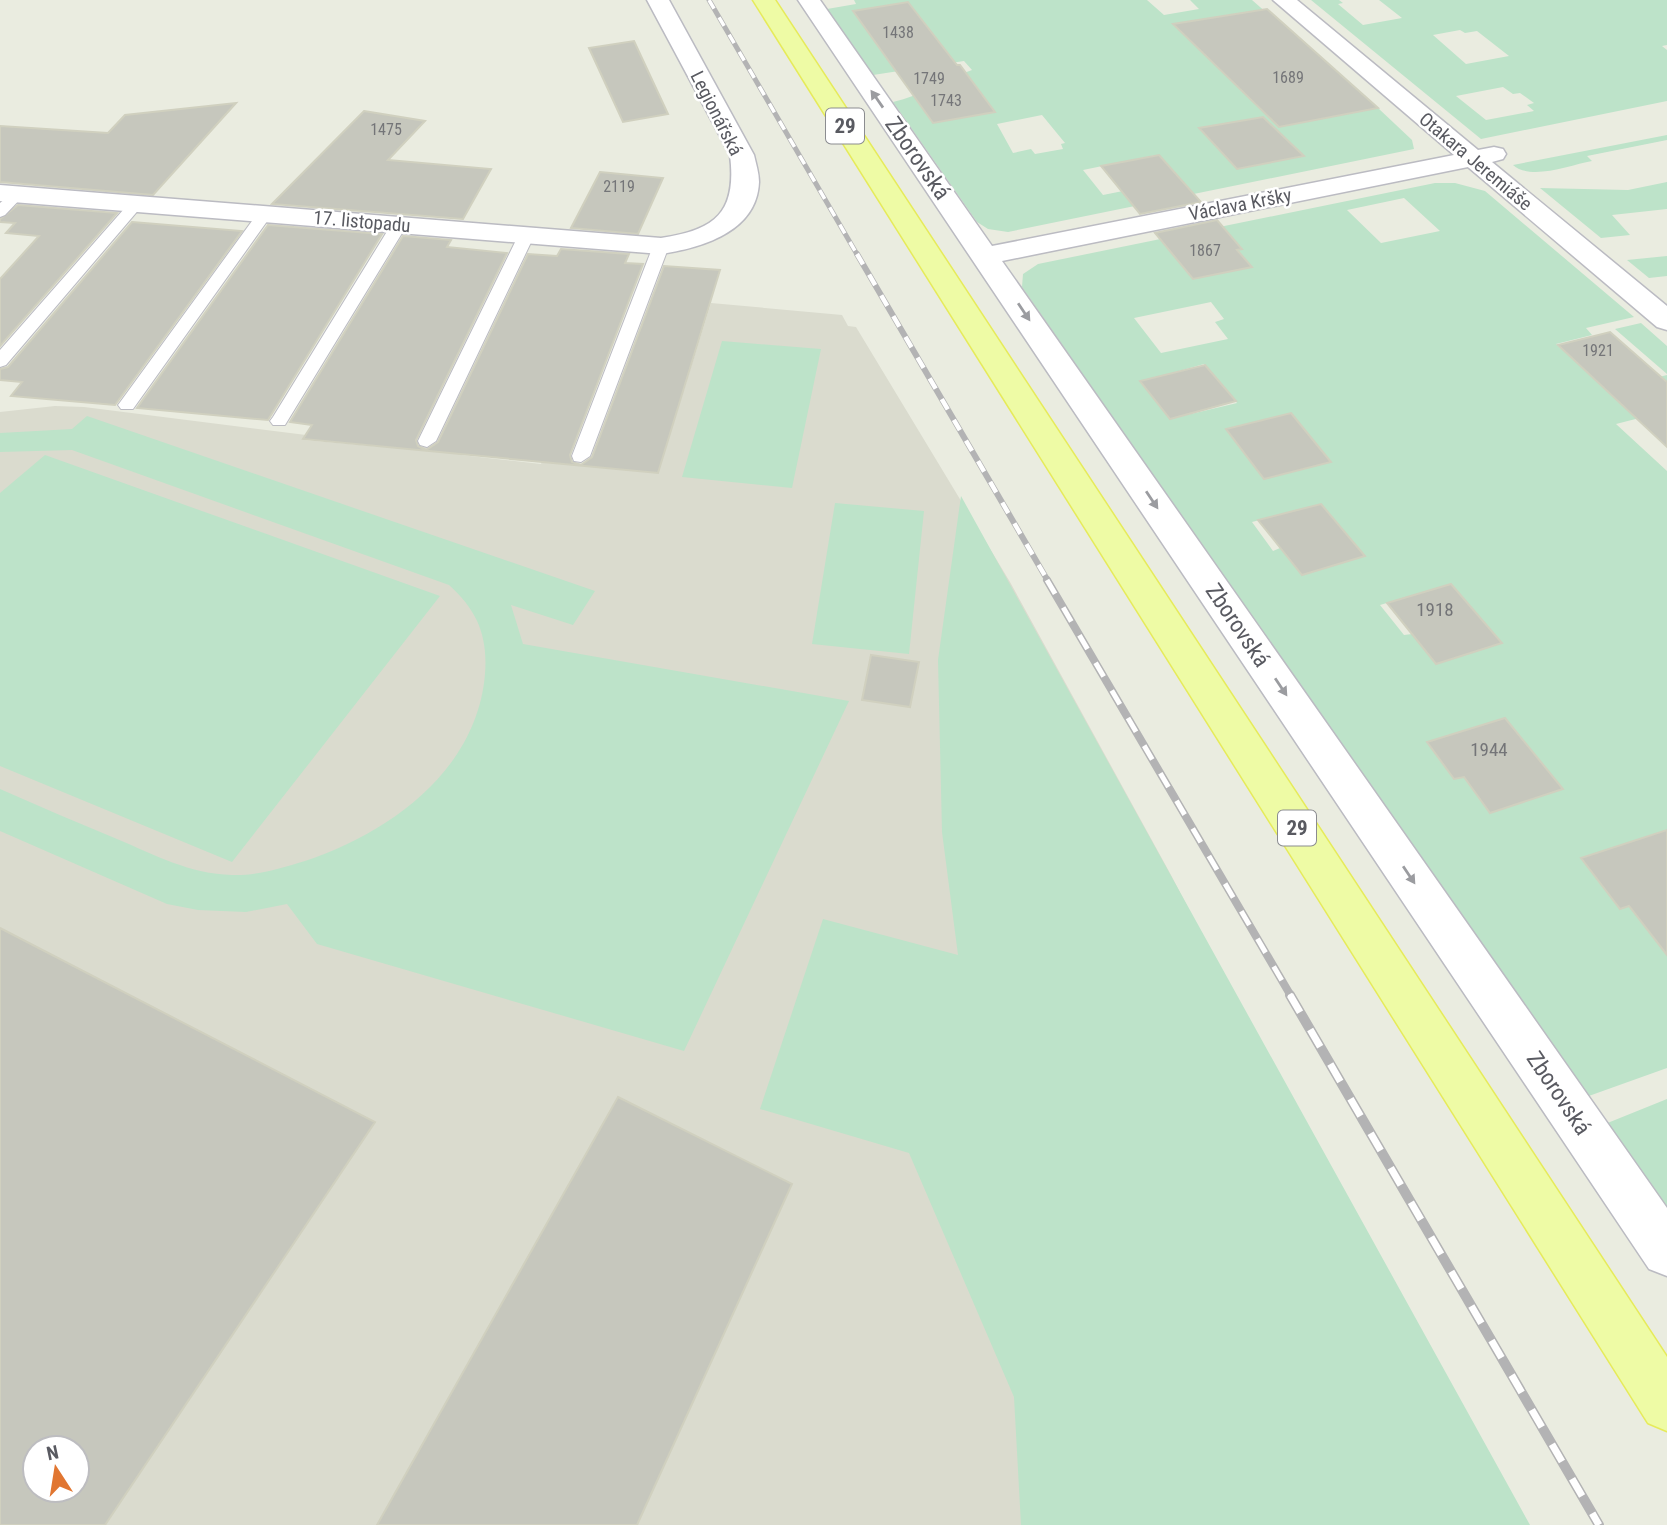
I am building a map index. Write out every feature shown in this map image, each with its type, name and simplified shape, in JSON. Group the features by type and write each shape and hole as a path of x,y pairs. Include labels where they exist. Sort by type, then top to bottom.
{"main road":[{"name":"29","path":"764,0 1667,1404"}],"street":[{"name":"Legionářská","path":"657,0 742,155 746,183 737,208 720,227"},
{"name":"Zborovská","path":"808,0 1667,1251"},
{"name":"Otakara Jeremiáše","path":"1284,0 1483,156 1667,321"},
{"name":"Václava Kršky","path":"985,256 1483,156"},
{"name":"17. listopadu","path":"6,200 265,212 661,246 706,237 720,227"}],"lane":[{"path":"0,361 136,204"},
{"path":"127,405 265,212"},
{"path":"279,421 399,225"},
{"path":"427,441 527,234"},
{"path":"581,456 661,246"}],"shaded area":[{"path":"711,303 842,315 848,326 856,327 1010,582 1171,875 1507,1525 0,1525 0,412 55,406 84,407 306,435 304,440 382,447 384,443 462,451 461,455 541,464 543,459 658,473"}],"green space":[{"path":"854,0 1147,0 1164,15 1199,9 1190,0 1252,0 1353,88 1346,114 1378,108 1412,140 1414,149 1008,232 988,229 977,222 893,102 972,70 964,61 873,75 827,9 856,4","holes":["908,2 938,41 882,51 853,11","1042,115 1065,143 1061,144 1063,149 1035,154 1031,149 1013,153 997,124","1156,155 1171,171 1168,182 1103,195 1083,170"]},
{"path":"1311,0 1339,0 1343,3 1338,4 1363,25 1402,18 1379,0 1667,0 1667,45 1662,46 1667,50 1667,101 1481,139","holes":["1460,30 1465,33 1477,31 1509,56 1466,64 1433,35","1503,87 1513,94 1520,93 1534,103 1527,105 1534,111 1486,120 1456,96"]},
{"path":"1667,135 1667,140 1587,156 1592,161 1551,170 1530,172 1513,165"},
{"path":"1667,182 1667,209 1612,215 1630,235 1601,238 1540,188 1628,190"},
{"path":"1435,183 1455,183 1485,191 1634,317 1586,328 1592,335 1556,344 1607,390 1667,375 1667,411 1616,424 1667,471 1667,835 1663,831 1581,858 1620,908 1629,906 1655,940 1667,936 1667,1068 1586,1097 1022,287 1023,274 1038,264","holes":["1404,198 1440,231 1381,243 1347,210","1236,242 1242,248 1237,250 1251,267 1193,279 1167,248","1211,302 1224,319 1215,322 1228,339 1161,353 1134,318","1204,364 1237,403 1170,419 1140,382","1291,413 1331,462 1271,477 1243,425","1321,504 1364,556 1302,575 1280,548 1273,551 1252,522","1451,584 1502,643 1436,664 1412,634 1404,635 1380,605","1505,718 1562,789 1490,812 1464,777 1454,779 1427,742"]},
{"path":"1667,256 1667,276 1649,278 1627,260"},
{"path":"1641,323 1667,346 1667,374 1615,329"},
{"path":"722,341 821,349 792,488 682,477"},
{"path":"87,416 595,591 573,625 511,605 523,644 849,701 684,1051 317,944 287,904 246,912 198,910 167,904 0,831 0,789 187,867 232,875 278,869 337,849 397,815 447,768 465,740 478,709 485,674 485,648 473,614 449,585 72,450 0,452 0,433 72,429"},
{"path":"45,455 440,596 232,862 0,766 0,493"},
{"path":"961,496 1530,1525 1021,1525 1014,1397 909,1153 760,1109 823,919 958,955 942,832 938,660"},
{"path":"835,503 924,511 909,654 812,644"},
{"path":"1667,1099 1667,1213 1605,1124"}],"building":[{"path":"908,2 995,112 933,123 853,11"},
{"path":"1267,9 1378,108 1279,127 1173,24"},
{"path":"634,41 668,114 623,122 589,48"},
{"path":"236,103 153,195 0,182 0,126 108,133 125,115"},
{"path":"364,111 425,121 388,160 491,169 463,219 272,204"},
{"path":"1263,117 1304,156 1237,169 1199,128"},
{"path":"1159,155 1201,202 1140,214 1101,166"},
{"path":"600,172 663,178 638,234 571,228"},
{"path":"18,205 117,213 0,346 0,279 39,236 6,233 15,223 0,222 0,219"},
{"path":"1217,220 1242,249 1237,250 1252,267 1193,279 1155,233"},
{"path":"132,222 242,231 115,405 11,396 22,382 0,380 0,369 8,367"},
{"path":"268,225 382,234 268,420 137,408"},
{"path":"403,236 451,240 447,247 507,253 416,440 418,446 426,450 438,442 528,254 557,256 561,249 629,254 625,263 643,264 570,455 572,462 581,465 592,457 664,266 720,270 658,473 303,439 312,425 290,422"},
{"path":"1610,332 1667,382 1667,447 1558,345"},
{"path":"1205,365 1236,401 1170,419 1140,381"},
{"path":"1291,413 1331,462 1264,479 1226,429"},
{"path":"1321,504 1365,556 1302,575 1258,520"},
{"path":"1451,584 1502,643 1436,664 1387,603"},
{"path":"871,655 919,662 910,707 862,700"},
{"path":"1505,718 1563,789 1490,813 1464,777 1454,779 1427,742"},
{"path":"1667,830 1667,955 1629,906 1620,909 1581,858"},
{"path":"0,928 375,1122 105,1525 0,1525"},
{"path":"618,1097 792,1184 637,1525 377,1525"}],"railway":[{"path":"709,0 858,256"},
{"path":"857,254 1048,581"},
{"path":"1047,580 1291,996"},
{"path":"1290,995 1599,1525"}]}
